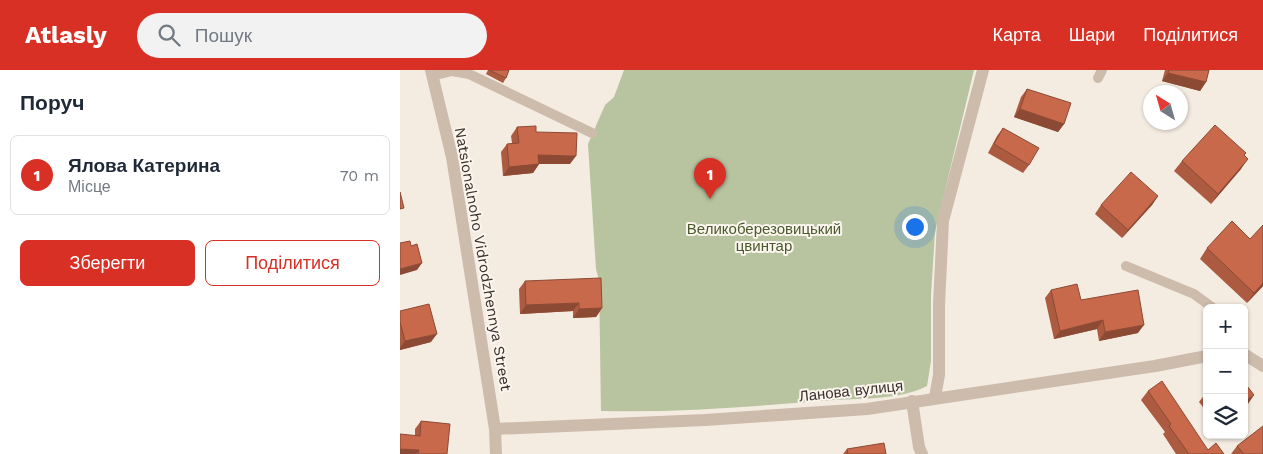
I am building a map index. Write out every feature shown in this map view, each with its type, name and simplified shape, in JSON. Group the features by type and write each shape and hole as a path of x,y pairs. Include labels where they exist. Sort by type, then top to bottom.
{"street":[{"path":"935,397 939,375 942,221 983,70"},
{"name":"Natsionalnoho Vidrodzhennya Street","path":"432,73 456,185 495,428 496,454"},
{"name":"Ланова вулиця","path":"495,428 705,420 867,409 935,397 1155,366 1203,357"},
{"path":"1248,357 1263,366"},
{"path":"912,401 919,447 922,454"}],"lane":[{"path":"432,73 452,70 469,74 592,133"},
{"path":"1126,266 1194,294 1208,304"}],"green space":[{"name":"Великоберезовицький цвинтар","path":"624,70 974,70 935,232 931,295 931,361 927,386 905,394 882,398 688,410 601,411 599,280 596,269 588,144 605,105 614,97"}],"building":[{"path":"489,70 509,70 506,78"},
{"path":"1169,70 1209,70 1206,82 1168,73"},
{"path":"1027,89 1071,103 1064,124 1020,109"},
{"path":"1215,125 1246,153 1244,155 1248,159 1218,194 1182,161"},
{"path":"536,126 536,132 577,133 576,156 538,155 539,164 509,167 507,144 519,143 517,127"},
{"path":"1003,128 1039,148 1029,165 994,144"},
{"path":"1131,172 1158,196 1128,230 1101,205"},
{"path":"400,192 404,208 400,209"},
{"path":"1232,221 1250,239 1263,225 1263,283 1254,293 1207,248"},
{"path":"410,241 411,246 417,244 422,263 400,269 400,243"},
{"path":"601,278 602,308 579,309 579,303 526,305 525,281"},
{"path":"1077,284 1081,300 1138,290 1144,325 1105,332 1103,320 1060,331 1051,290"},
{"path":"429,304 437,334 405,341 400,322 400,311"},
{"path":"1162,381 1208,450 1216,443 1224,454 1189,454 1148,391"},
{"path":"1248,387 1254,395 1248,399"},
{"path":"421,421 450,424 447,454 418,454 419,450 400,449 400,434 420,436"},
{"path":"1263,426 1263,454 1244,454 1237,446"},
{"path":"884,443 886,454 848,454 847,449"}],"place":[{"name":"Ялова Катерина","path":"710,199"}]}
